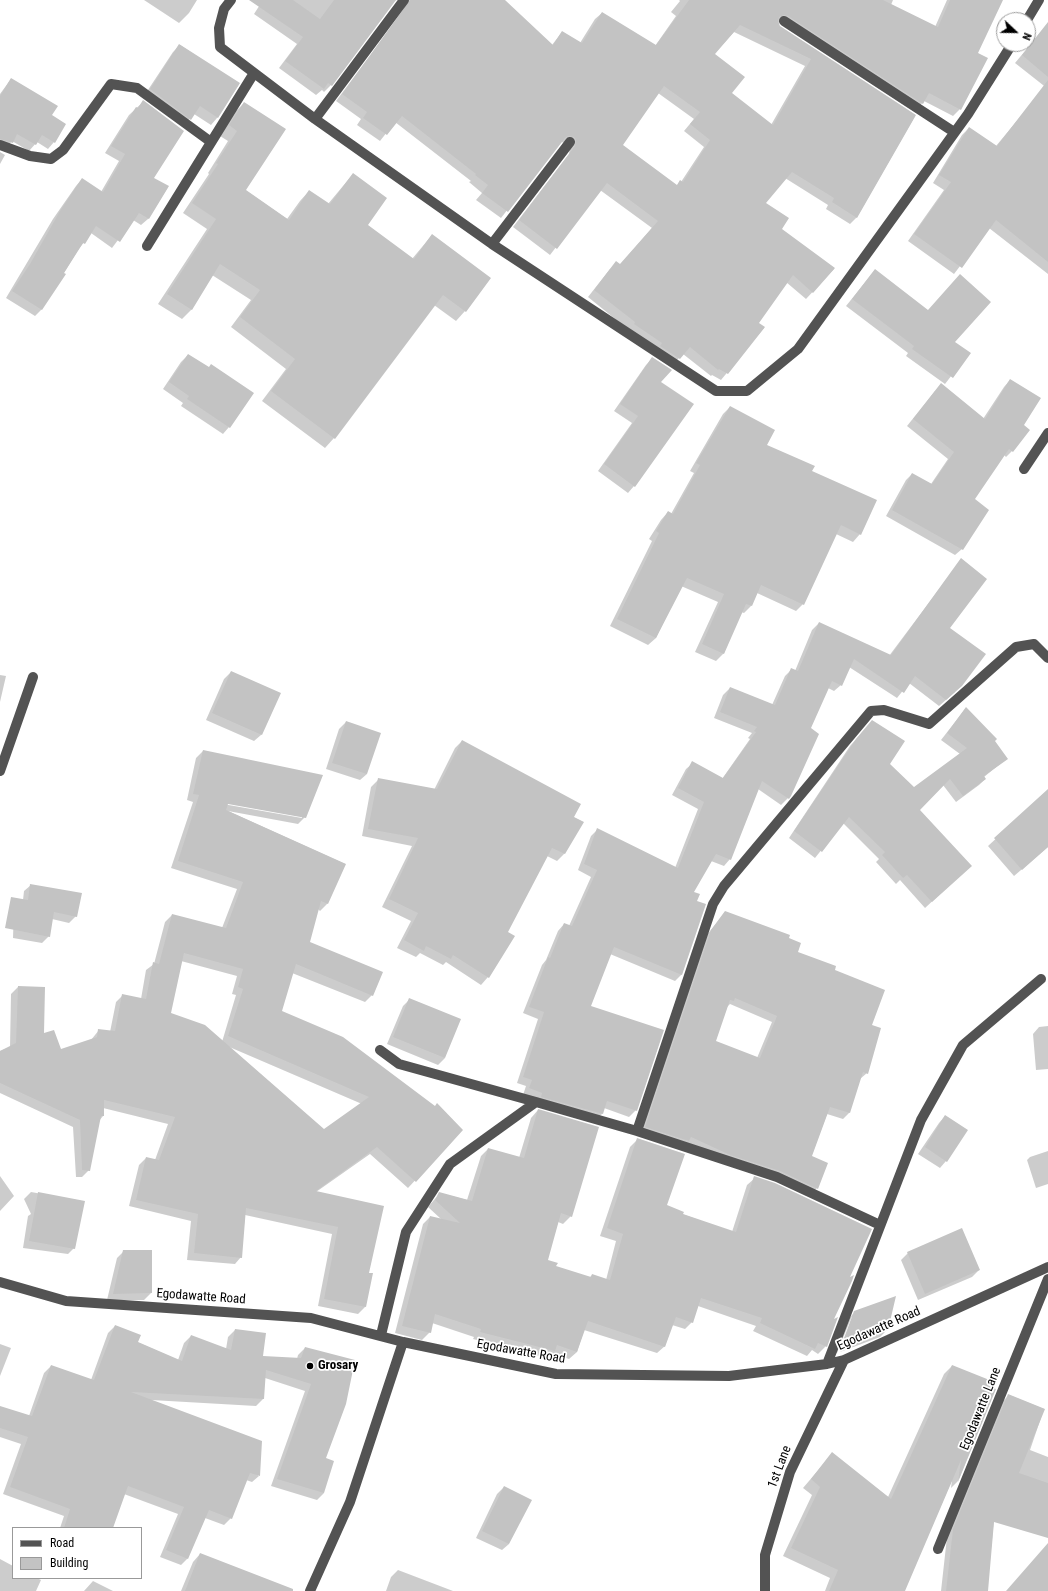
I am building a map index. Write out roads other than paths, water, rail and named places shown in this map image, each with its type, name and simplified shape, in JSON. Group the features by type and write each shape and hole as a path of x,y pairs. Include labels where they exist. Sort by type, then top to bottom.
{"street":[{"path":"231,0 224,9 219,28 220,47 315,119 492,244 716,391 747,391 798,349 954,132 1007,52"},
{"path":"315,119 404,0"},
{"path":"1032,12 1039,0"},
{"path":"784,20 954,132"},
{"path":"147,246 254,73"},
{"path":"0,145 30,156 52,159 63,150 111,84 137,88 212,142"},
{"path":"492,244 570,142"},
{"path":"1024,468 1048,433"},
{"path":"637,1131 713,904 724,886 871,711 884,710 929,724 1016,646 1034,644 1048,658"},
{"path":"0,771 33,676"},
{"path":"827,1364 921,1120 963,1045 1041,979"},
{"path":"380,1050 398,1064 637,1131 777,1177 880,1225"},
{"path":"381,1335 406,1232 450,1164 536,1102"},
{"name":"Egodawatte Road","path":"0,1282 66,1301 311,1318 381,1335 403,1342 556,1374 729,1376 827,1364 844,1360 1048,1267"},
{"name":"Egodawatte Lane","path":"938,1549 1048,1279"},
{"path":"310,1591 350,1502 403,1342"},
{"name":"1st Lane","path":"765,1591 765,1555 790,1472 844,1360"}],"place":[{"name":"Grosary","path":"310,1366"}]}
